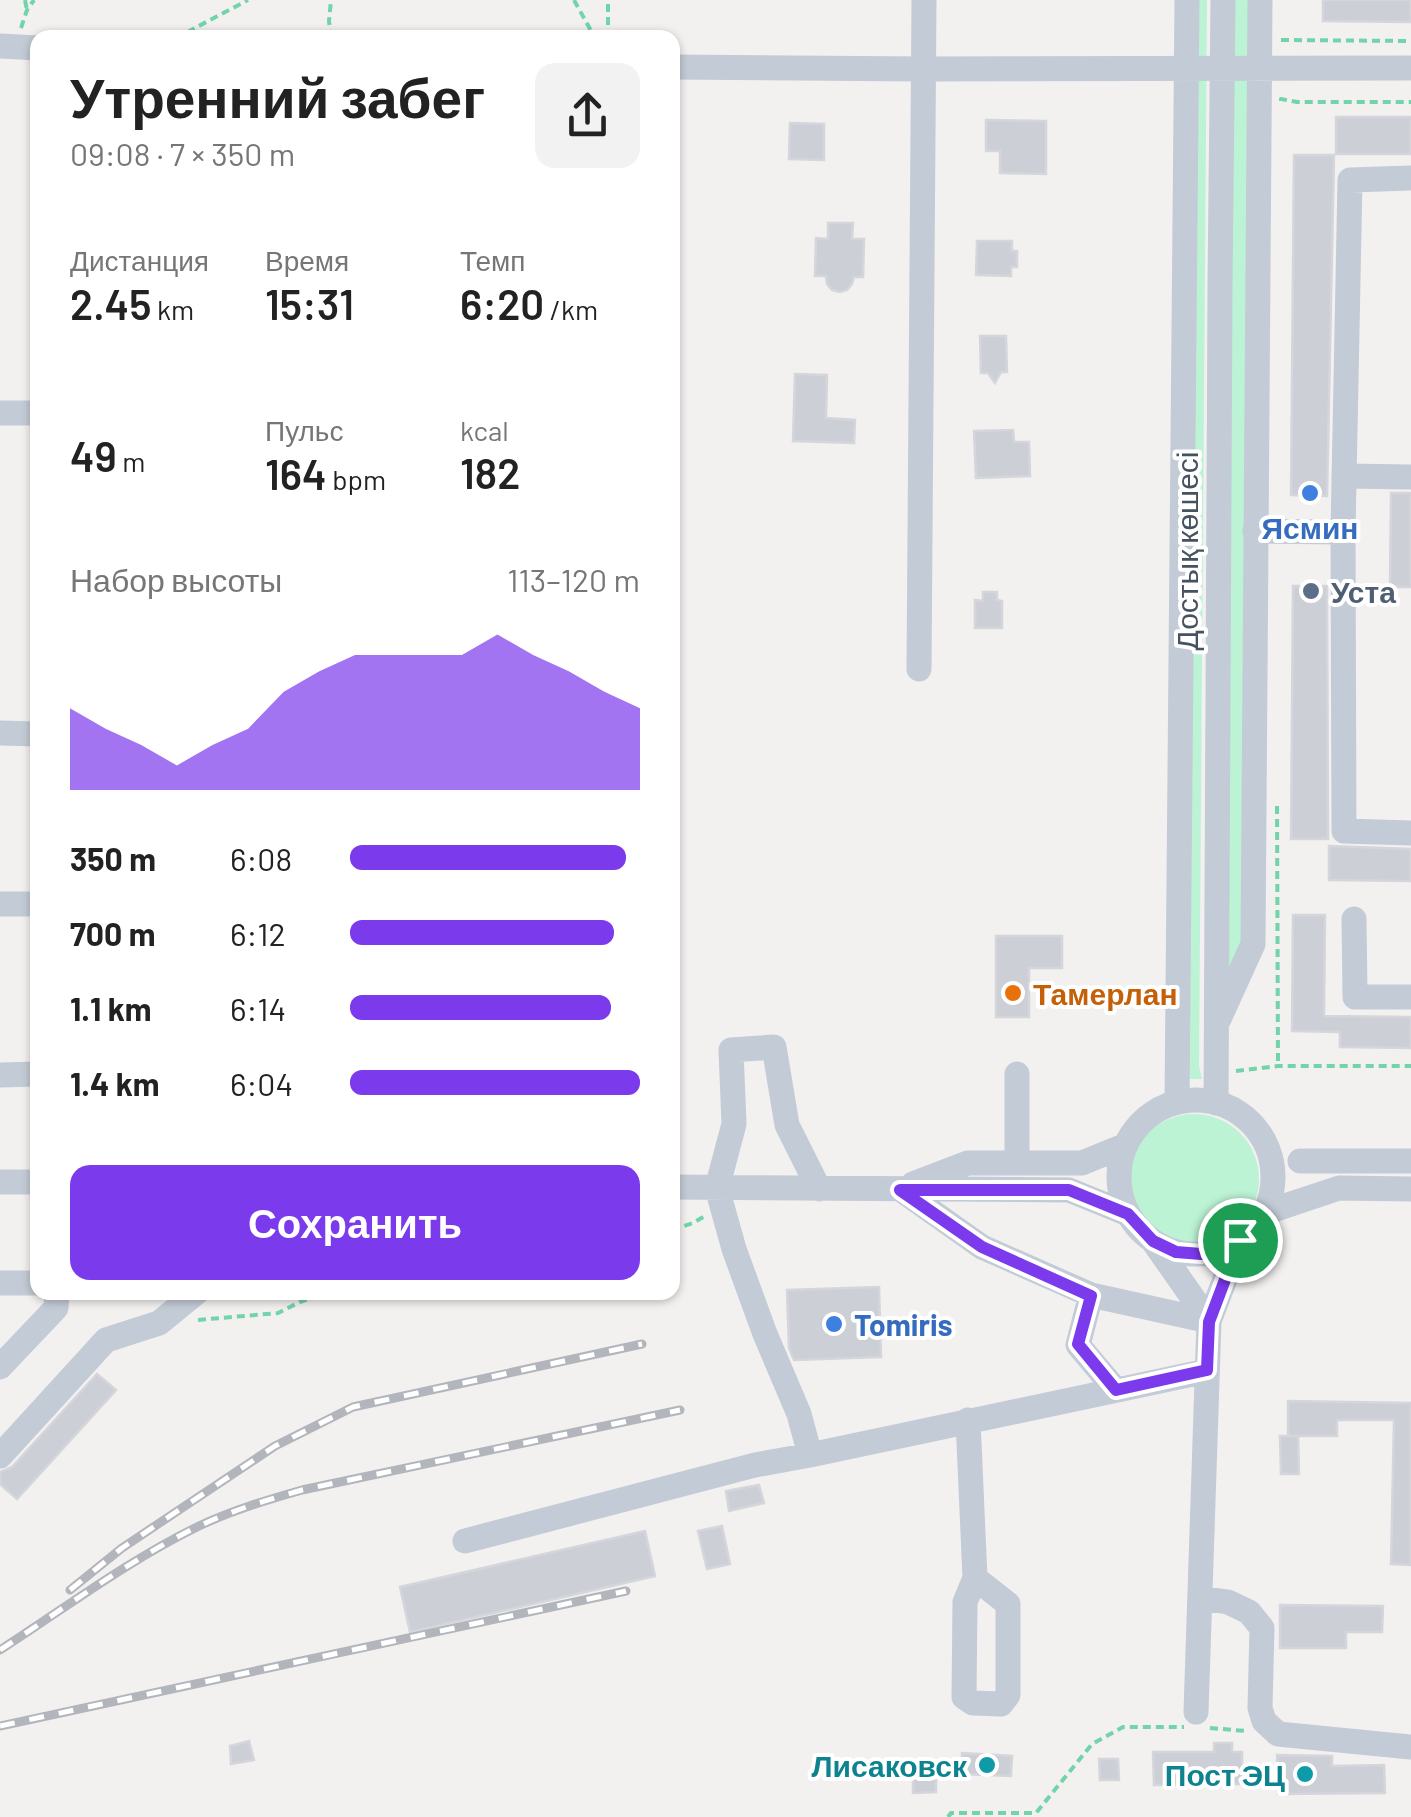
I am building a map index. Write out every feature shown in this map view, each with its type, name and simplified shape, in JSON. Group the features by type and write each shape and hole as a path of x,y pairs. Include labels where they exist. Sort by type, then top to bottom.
{"street":[{"path":"919,669 924,0"},
{"name":"Достық көшесі","path":"1177,1102 1187,0"},
{"name":"Достық көшесі","path":"1216,1103 1223,0"},
{"path":"1215,1028 1254,944 1260,0"},
{"path":"0,46 30,48"},
{"path":"680,67 1411,68"},
{"path":"1411,178 1350,180 1343,532 1344,831 1411,833"},
{"path":"0,412 30,412"},
{"path":"1344,476 1411,477"},
{"path":"1255,531 1343,532"},
{"path":"0,733 30,734"},
{"path":"0,904 30,904"},
{"path":"1354,919 1355,998 1411,997"},
{"path":"810,1456 757,1283 734,1249 720,1197 734,1124 731,1050 774,1047 787,1125 819,1189"},
{"path":"0,1075 30,1074"},
{"path":"1017,1074 1017,1163"},
{"path":"1209,1322 1153,1241 1128,1214 1120,1194 1118,1176 1126,1145 1144,1120 1177,1102 1216,1103 1236,1112 1340,1188"},
{"path":"1153,1241 1176,1252 1201,1254 1230,1245 1254,1228 1272,1192 1272,1171 1267,1148 1253,1126"},
{"path":"888,1197 968,1163 1082,1162 1126,1145"},
{"path":"1300,1161 1411,1161"},
{"path":"0,1182 30,1182"},
{"path":"1264,1213 1340,1188 1411,1189"},
{"path":"680,1189 720,1197 819,1189 888,1197 1069,1190 1128,1214"},
{"path":"888,1197 982,1247 1091,1296 1209,1322"},
{"path":"1196,1712 1209,1322 1230,1245"},
{"path":"0,1283 30,1283"},
{"path":"1091,1296 1078,1344 1116,1390"},
{"path":"0,1367 12,1342 56,1308 56,1300"},
{"path":"0,1456 106,1340 159,1324 188,1300"},
{"path":"465,1541 755,1465 1207,1370"},
{"path":"968,1420 975,1578"},
{"path":"1200,1598 1228,1602 1249,1612 1262,1628 1260,1708 1264,1721 1278,1734 1411,1747"}],"path":[{"path":"25,0 26,10 34,0"},
{"path":"191,30 248,0"},
{"path":"330,30 332,0"},
{"path":"574,0 591,30"},
{"path":"608,0 608,30"},
{"path":"1281,40 1411,41"},
{"path":"1216,1073 1278,1066 1411,1066"},
{"path":"680,1227 692,1223 720,1197"},
{"path":"199,1320 278,1313 306,1300"},
{"path":"948,1817 950,1812 1036,1813 1092,1744 1124,1728 1196,1727 1278,1734"}],"green space":[{"path":"1195,0 1207,0 1199,1066 1202,1079 1180,1079"},
{"path":"1230,0 1252,0 1244,945 1225,988"},
{"path":"1194,1114 1219,1119 1240,1133 1254,1154 1259,1179 1254,1204 1240,1225 1219,1239 1194,1244 1169,1239 1148,1225 1134,1204 1129,1179 1134,1154 1148,1133 1169,1119"}],"building":[{"path":"1323,0 1411,0 1411,22 1323,21"},
{"path":"1336,117 1411,117 1411,154 1336,154"},
{"path":"986,120 1046,121 1046,174 1000,173 1000,151 986,151"},
{"path":"790,123 824,124 824,160 789,159"},
{"path":"1294,155 1334,155 1327,496 1291,495"},
{"path":"828,223 853,223 852,239 864,239 863,277 854,277 847,290 840,292 832,290 826,276 815,276 816,238 828,239"},
{"path":"977,241 1012,241 1012,251 1017,251 1017,267 1011,267 1011,276 976,275"},
{"path":"980,336 1006,336 1007,372 1001,372 995,383 988,373 981,373"},
{"path":"795,374 827,375 826,418 855,420 854,443 793,441"},
{"path":"1013,430 1014,442 1029,442 1030,476 976,478 974,431"},
{"path":"1391,493 1411,493 1411,587 1390,587"},
{"path":"1293,586 1327,586 1328,839 1291,839"},
{"path":"983,592 997,592 997,600 1002,601 1002,628 975,628 975,600 983,601"},
{"path":"1329,846 1411,849 1411,881 1329,880"},
{"path":"1293,915 1325,915 1324,1016 1411,1017 1411,1048 1340,1047 1340,1032 1292,1031"},
{"name":"Тамерлан","path":"996,936 1062,936 1062,968 1029,968 1029,1017 996,1017"},
{"name":"Tomiris","path":"879,1287 881,1357 794,1360 789,1348 787,1290"},
{"path":"97,1374 116,1390 17,1499 0,1484 0,1472 12,1467"},
{"path":"1288,1401 1411,1403 1411,1565 1391,1564 1394,1420 1337,1420 1337,1436 1288,1436"},
{"path":"1280,1436 1298,1436 1299,1474 1281,1474"},
{"path":"759,1485 764,1503 729,1511 726,1491"},
{"path":"722,1526 730,1564 707,1569 698,1531"},
{"path":"645,1531 655,1576 410,1632 400,1587"},
{"path":"1280,1605 1383,1606 1382,1632 1346,1632 1346,1648 1280,1648"},
{"path":"249,1741 254,1760 231,1764 230,1746"},
{"path":"1214,1743 1232,1743 1232,1752 1242,1752 1242,1784 1154,1785 1153,1752 1214,1752"},
{"name":"Лисаковск","path":"962,1753 1012,1756 1011,1776 961,1774"},
{"path":"1277,1755 1332,1756 1332,1766 1384,1765 1385,1793 1278,1794"},
{"path":"1099,1759 1118,1759 1119,1780 1100,1780"},
{"path":"936,1773 936,1792 913,1793 913,1774"}],"railway":[{"path":"70,1590 122,1548 275,1446 353,1407 642,1344"},
{"path":"0,1650 148,1554 237,1510 302,1490 680,1410"},
{"path":"0,1726 626,1591"}],"place":[{"name":"Ясмин","path":"1310,493"},
{"name":"Уста","path":"1311,591"},
{"name":"Тамерлан","path":"1013,993"},
{"name":"Tomiris","path":"834,1324"},
{"name":"Лисаковск","path":"987,1765"},
{"name":"Пост ЭЦ","path":"1305,1774"}],"route":[{"path":"900,1190 1069,1190 1128,1214 1153,1241 1176,1252 1201,1254 1240,1240 1209,1322 1207,1370 1116,1390 1078,1344 1091,1296 982,1247 900,1190"}]}
